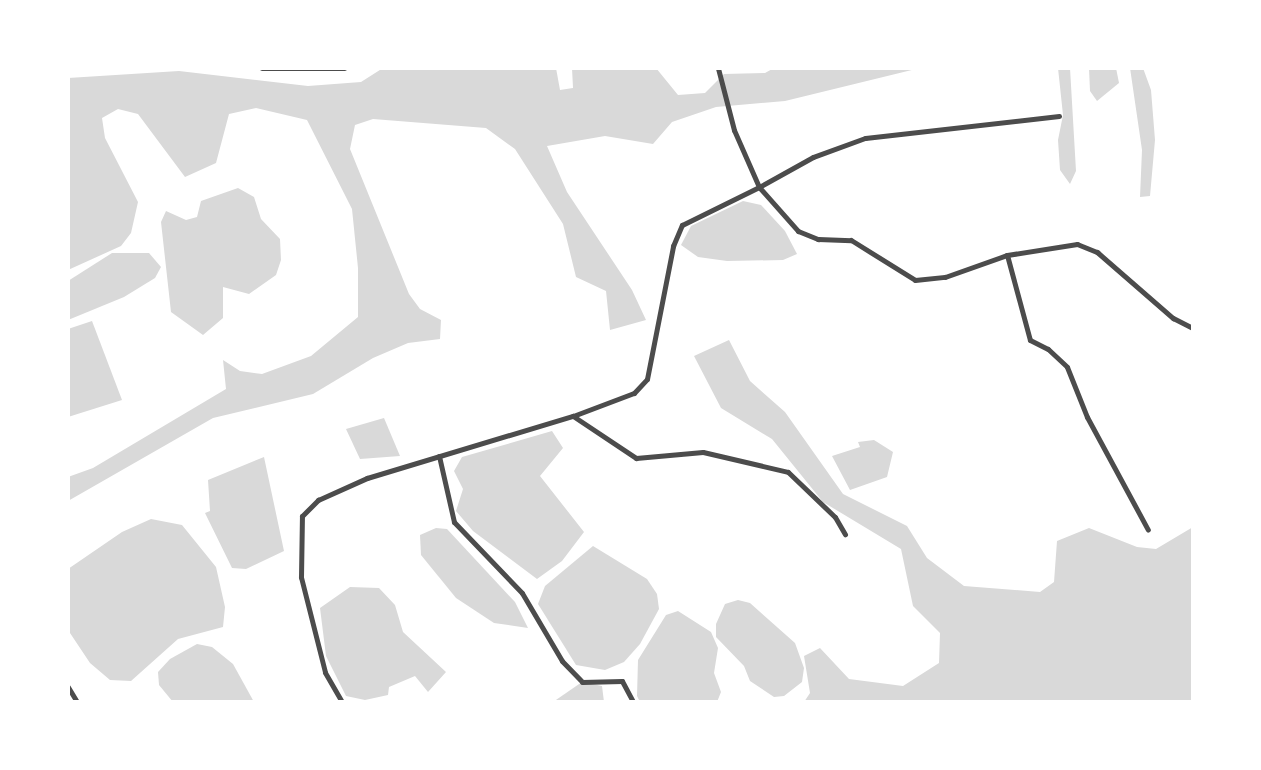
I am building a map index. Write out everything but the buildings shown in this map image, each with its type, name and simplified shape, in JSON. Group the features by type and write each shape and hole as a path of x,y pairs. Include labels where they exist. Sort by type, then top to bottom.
{"street":[{"path":"262,68 344,68"},
{"path":"718,68 734,130 758,187 799,231 818,239 851,240 915,280 945,277 1007,255 1077,244 1097,252 1173,318 1193,328"},
{"path":"342,702 326,672 301,577 302,516 318,500 367,478 573,416 634,393 648,379 673,246 682,225 814,157 865,138 1059,116"},
{"path":"1007,255 1030,340 1048,349 1067,366 1087,417 1148,530"},
{"path":"573,416 636,458 680,451 703,453 788,472 835,517 845,534"},
{"path":"439,456 454,522 522,593 562,661 582,682 622,681 633,702"},
{"path":"68,687 77,702"}],"shaded area":[{"path":"383,68 556,68 560,90 573,88 572,68 656,68 678,95 705,93 724,74 765,73 774,68 920,68 785,101 716,107 672,122 653,144 605,136 547,146 567,192 632,290 646,320 610,330 606,291 576,277 563,224 515,149 486,128 373,119 355,125 350,149 409,294 420,309 441,320 440,339 408,343 373,358 313,394 213,418 68,501 68,477 93,468 226,389 223,360 240,371 262,374 311,356 358,317 358,268 352,209 307,120 256,108 229,114 216,163 185,177 138,114 118,109 102,118 105,138 138,202 131,233 121,246 68,270 68,78 179,71 308,86 361,82"},
{"path":"1058,68 1070,68 1076,171 1070,184 1060,170 1058,140 1063,115"},
{"path":"1089,68 1116,68 1119,83 1097,101 1090,91"},
{"path":"1130,68 1143,68 1151,90 1155,140 1150,196 1140,197 1142,150"},
{"path":"238,188 254,197 261,219 280,239 281,260 276,275 249,294 223,287 223,318 203,335 171,312 161,222 166,211 186,220 197,217 201,201"},
{"path":"743,201 761,205 785,231 797,254 783,260 727,261 698,257 681,245 691,226"},
{"path":"112,253 149,253 161,267 155,278 124,297 68,320 68,281"},
{"path":"92,321 122,400 68,417 68,329"},
{"path":"729,340 750,381 785,412 843,494 907,526 927,558 964,586 1040,592 1054,582 1057,541 1089,528 1137,547 1156,549 1193,527 1193,702 804,702 810,693 804,656 820,648 849,679 903,686 939,663 940,633 913,606 901,549 823,502 772,439 721,408 694,356"},
{"path":"384,418 400,456 360,459 346,429"},
{"path":"552,431 563,448 540,476 584,532 562,561 537,579 473,531 456,511 463,489 454,471 462,457"},
{"path":"874,440 893,452 887,477 850,490 832,456 860,447 858,442"},
{"path":"264,457 284,551 246,569 232,568 205,513 210,511 208,480"},
{"path":"151,519 182,525 216,567 225,607 223,627 178,639 131,681 110,680 90,663 68,630 68,569 122,532"},
{"path":"436,528 447,529 515,602 528,628 494,623 456,598 421,555 420,535"},
{"path":"593,546 647,579 657,594 659,609 640,644 624,662 605,670 576,665 538,604 545,586"},
{"path":"350,587 379,588 395,605 403,632 446,672 428,692 415,676 389,687 388,695 365,700 346,696 326,656 320,608"},
{"path":"738,600 750,603 795,643 804,668 802,682 784,696 774,697 750,681 744,666 716,637 716,624 725,604"},
{"path":"678,611 711,632 718,648 714,673 721,692 717,702 640,702 637,696 638,660 666,615"},
{"path":"197,644 212,647 233,664 254,702 173,702 159,685 158,672 170,659"},
{"path":"582,682 602,686 604,702 553,702"}]}
